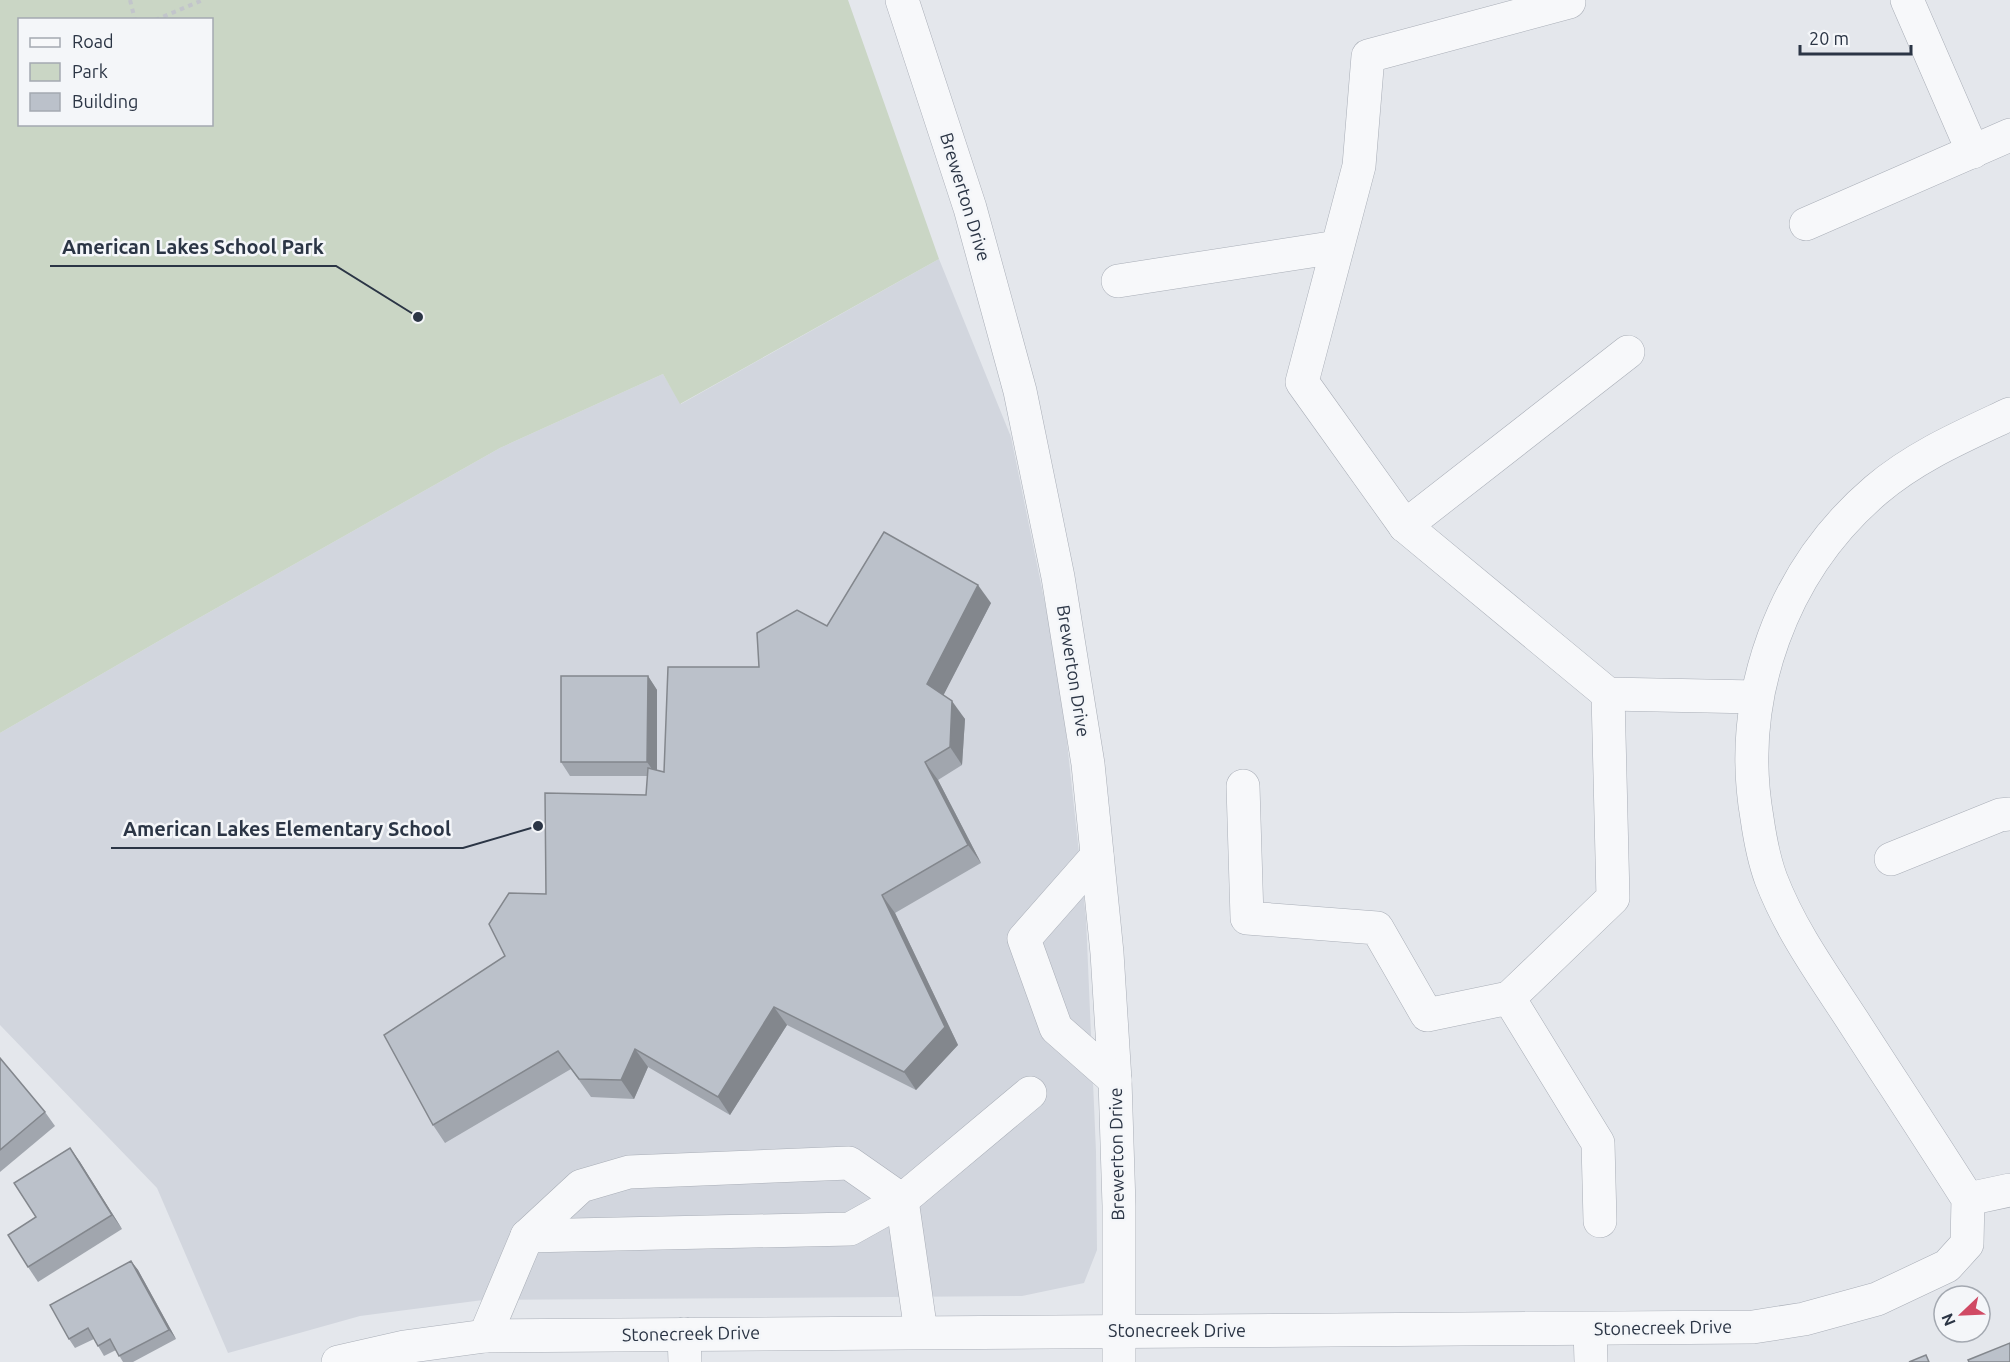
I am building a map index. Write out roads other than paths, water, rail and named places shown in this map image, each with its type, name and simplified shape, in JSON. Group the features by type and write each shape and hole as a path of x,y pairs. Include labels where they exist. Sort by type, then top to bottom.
{"street":[{"name":"Brewerton Drive","path":"902,0 970,207 1020,391 1058,576 1088,764 1107,953 1115,1080 1119,1206 1119,1347"},
{"path":"1568,0 1569,2 1368,56 1359,166 1302,382 1405,526 1608,694 1756,697"},
{"path":"1907,0 1972,152"},
{"path":"1806,224 2010,135"},
{"path":"1118,281 1337,247"},
{"path":"1405,526 1628,352"},
{"path":"2010,414 1929,453 1878,488 1834,531 1799,581 1785,609 1763,667 1756,697 1751,758 1752,789 1762,850 1771,879 1798,936 1968,1199 2010,1190"},
{"path":"1243,786 1247,918 1377,928 1427,1015 1509,998 1613,898 1608,694"},
{"path":"1892,858 2000,815 2010,814"},
{"path":"1097,856 1024,939 1056,1028 1115,1080"},
{"path":"1509,998 1598,1143 1600,1221"},
{"path":"527,1236 850,1229 902,1200 1030,1093"},
{"path":"485,1336 527,1236 581,1186 629,1172 849,1163 902,1200 921,1332"},
{"name":"Stonecreek Drive","path":"338,1362 404,1347 485,1336 685,1348 921,1332 1119,1347 1590,1329 1753,1327 1804,1319 1877,1299 1947,1266 1966,1244 1968,1199"},
{"path":"1590,1329 1591,1362"}],"place":[{"name":"American Lakes School Park","path":"418,317"},
{"name":"American Lakes Elementary School","path":"538,826"}]}
